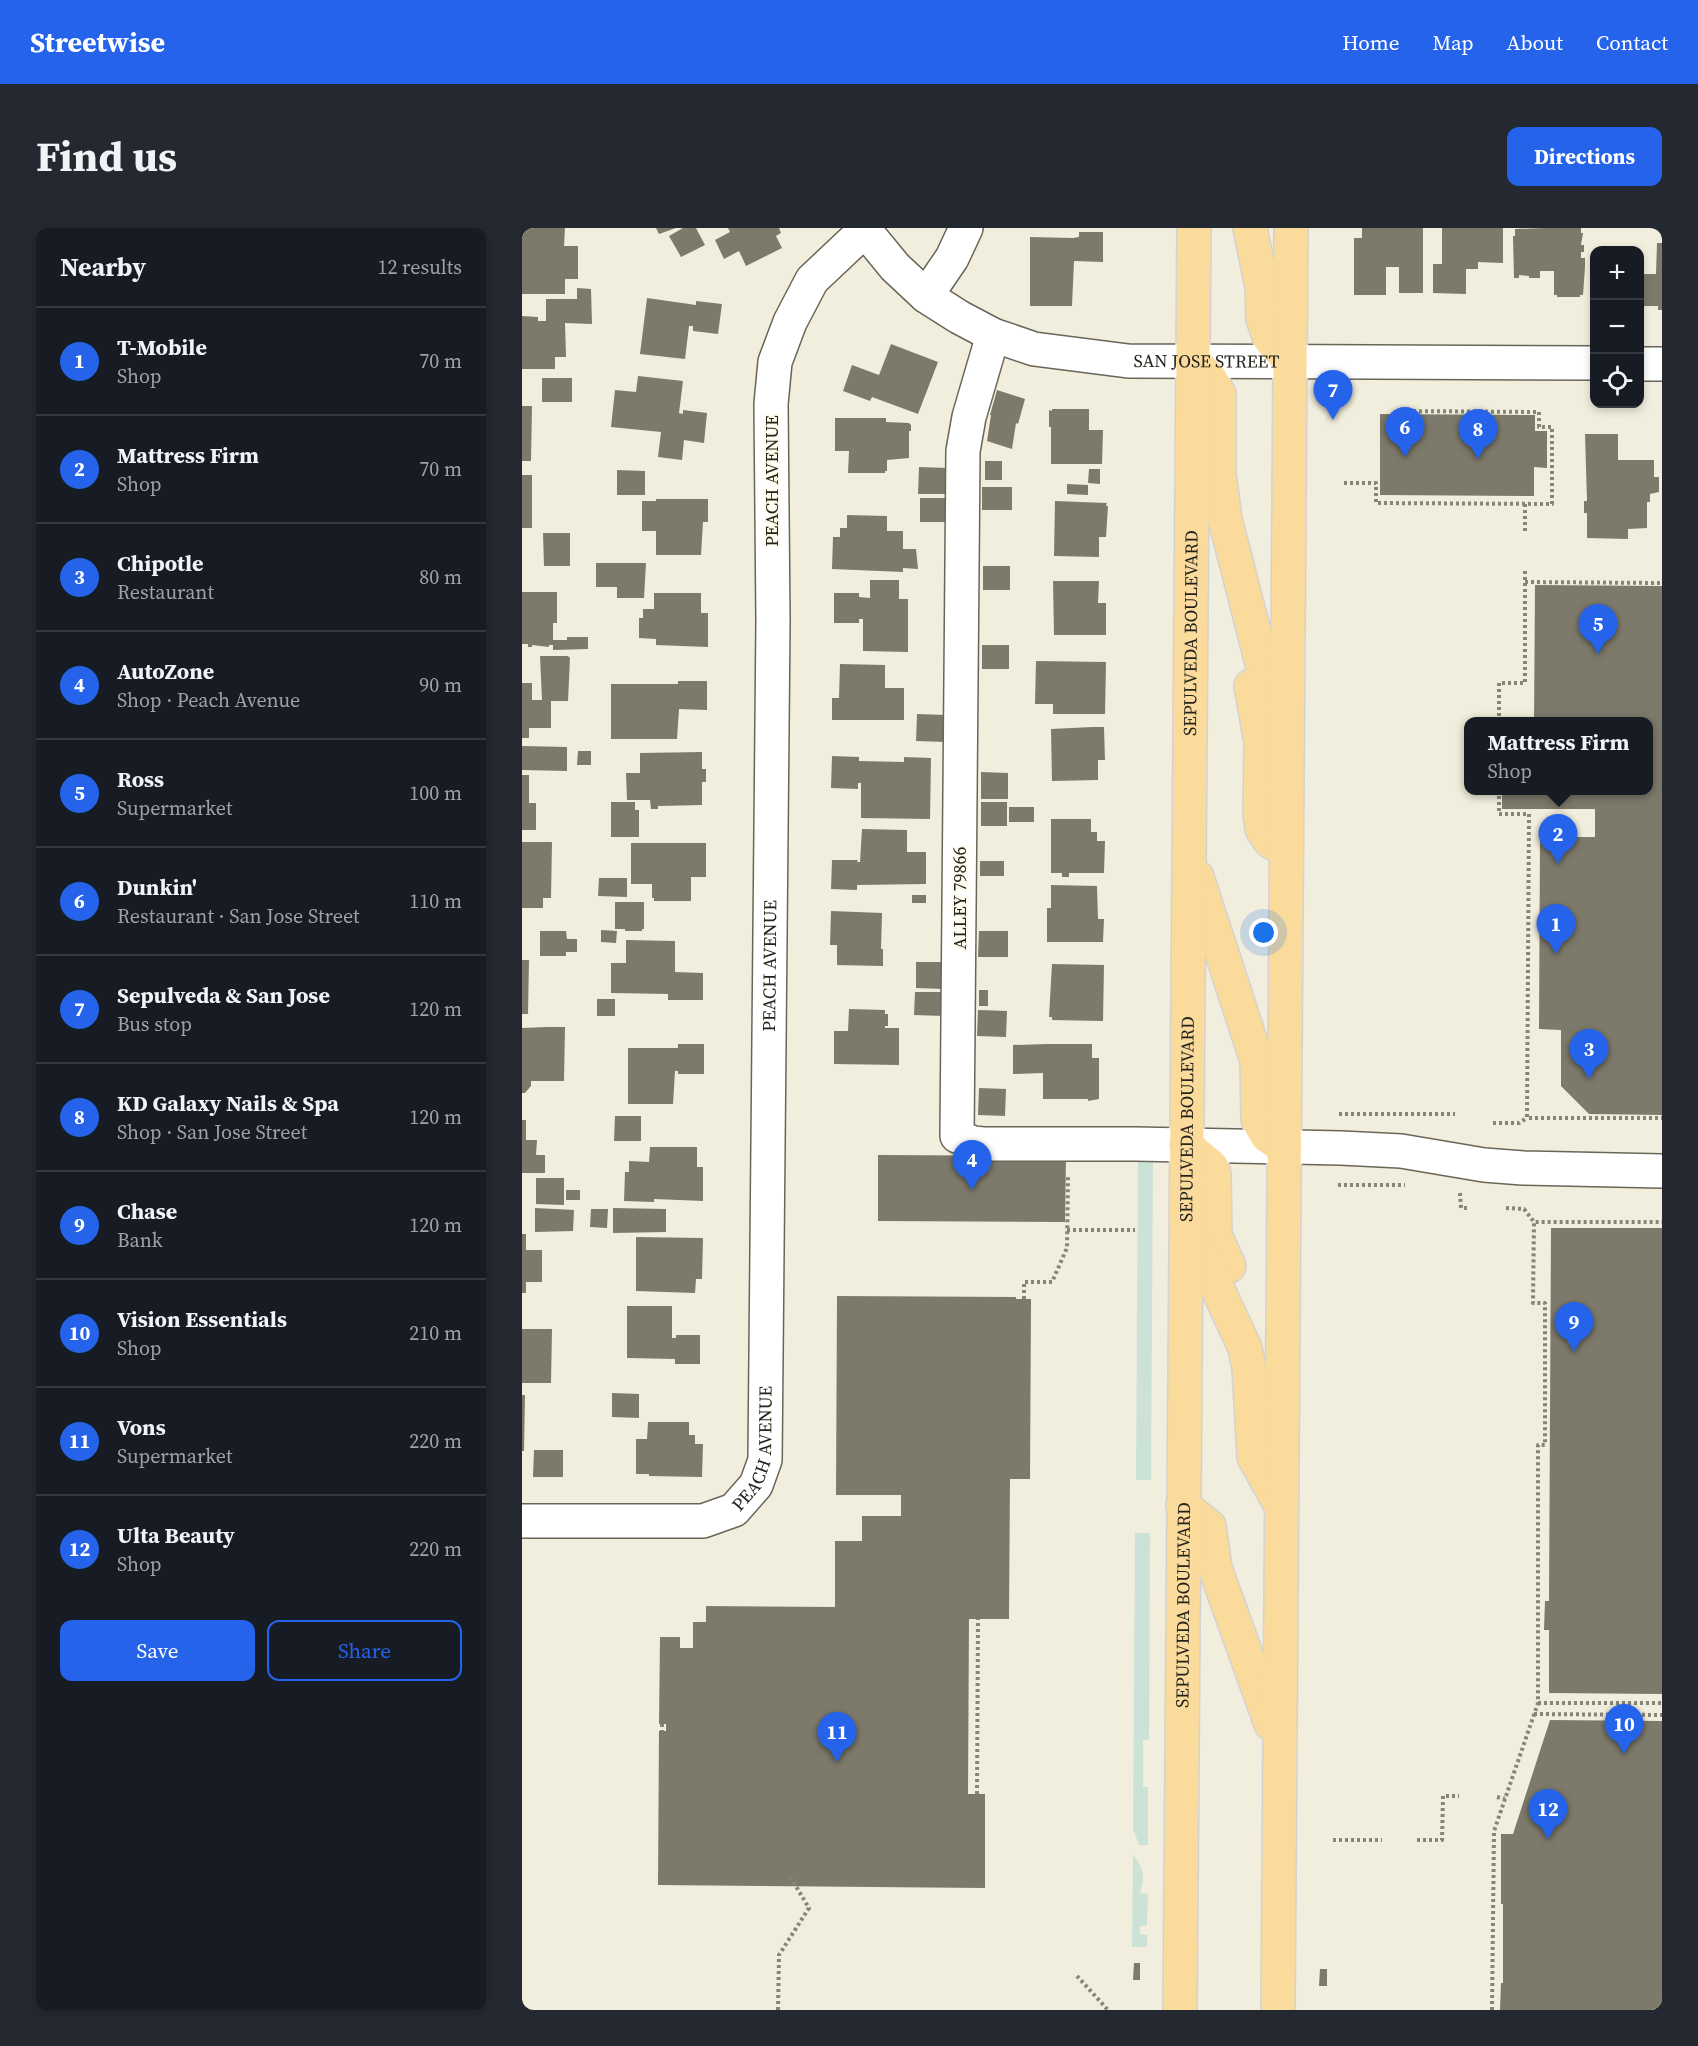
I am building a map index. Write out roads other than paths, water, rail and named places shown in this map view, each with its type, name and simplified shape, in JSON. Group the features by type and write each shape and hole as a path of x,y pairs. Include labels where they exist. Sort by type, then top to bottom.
{"main road":[{"name":"SEPULVEDA BOULEVARD","path":"1180,2010 1194,228"},
{"path":"1250,228 1263,287 1263,320 1270,339 1290,361"},
{"path":"1278,2010 1291,228"},
{"path":"1192,360 1209,377 1219,394 1220,474 1225,519 1287,759"},
{"path":"1192,471 1219,556 1255,704 1261,742 1260,814 1262,829 1270,841 1286,851"},
{"path":"1188,852 1257,1061 1258,1120 1267,1136 1284,1147"},
{"path":"1186,1145 1212,1167 1215,1235 1281,1390"},
{"path":"1186,1219 1245,1348 1249,1368 1254,1457 1281,1506"},
{"path":"1183,1506 1209,1526 1215,1568 1279,1746"}],"street":[{"path":"926,296 952,258 966,228"},
{"name":"SAN JOSE STREET","path":"864,229 894,267 926,296 993,335 1034,349 1128,361 1590,363"},
{"name":"PEACH AVENUE","path":"522,1521 703,1521 734,1510 756,1485 765,1460 773,621 771,404 776,362 790,322 812,280 864,229"},
{"name":"ALLEY 79866","path":"993,335 969,417 963,451 957,1136 982,1144 1186,1145 1401,1151 1484,1165 1523,1168 1662,1170"},
{"path":"1644,364 1662,364"}],"place":[{"name":"Sepulveda & San Jose","path":"1333,420"},
{"name":"Dunkin'","path":"1405,457"},
{"name":"KD Galaxy Nails & Spa","path":"1478,459"},
{"name":"Ross","path":"1598,654"},
{"name":"Mattress Firm","path":"1558,864"},
{"name":"T-Mobile","path":"1556,954"},
{"name":"Chipotle","path":"1589,1079"},
{"name":"AutoZone","path":"972,1190"},
{"name":"Chase","path":"1574,1352"},
{"name":"Vision Essentials","path":"1624,1754"},
{"name":"Vons","path":"837,1762"},
{"name":"Ulta Beauty","path":"1548,1839"}]}
